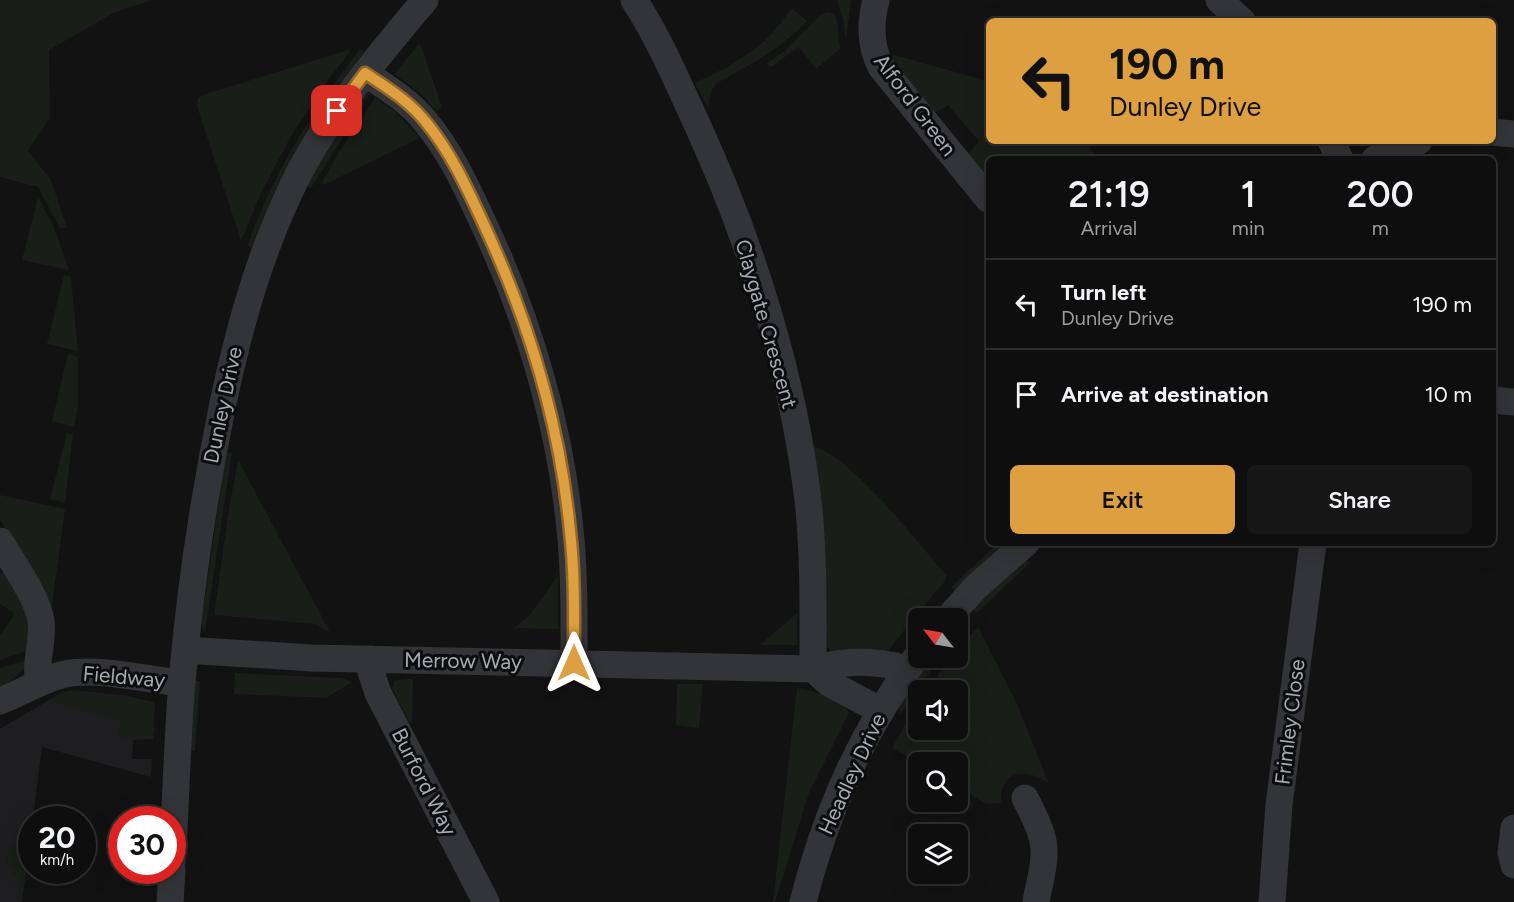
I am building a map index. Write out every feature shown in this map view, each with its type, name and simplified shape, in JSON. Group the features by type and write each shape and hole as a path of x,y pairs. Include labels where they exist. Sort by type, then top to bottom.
{"street":[{"name":"Dunley Drive","path":"175,806 182,683 196,556 213,450 233,356 253,282 270,236 299,173 337,111 425,0"},
{"name":"Claygate Crescent","path":"634,0 673,72 717,171 751,263 777,348 796,433 809,512 813,595 813,669"},
{"name":"Alford Green","path":"876,0 872,38 873,50 877,59 891,80 986,196"},
{"path":"1219,0 1239,18"},
{"path":"365,73 409,105 436,134 463,180 500,258 516,300 543,389 567,500 573,565 574,663"},
{"path":"1496,132 1514,134"},
{"path":"1382,156 1412,144"},
{"path":"1496,400 1514,402"},
{"path":"0,541 39,611 42,624 36,672 39,682"},
{"path":"957,608 976,587 1023,546"},
{"name":"Frimley Close","path":"1272,902 1280,805 1313,546"},
{"name":"Merrow Way","path":"185,650 290,657 813,669 835,663 908,662"},
{"name":"Burford Way","path":"371,659 371,672 378,693 486,902"},
{"name":"Headley Drive","path":"803,902 818,848 846,775 881,711 909,668"},
{"path":"813,669 829,683 881,711"},
{"name":"Fieldway","path":"0,700 39,682 65,674 83,672 182,683"},
{"path":"1024,798 1035,817 1043,841 1044,852 1036,902"},
{"path":"1514,828 1511,853 1514,865"},
{"path":"170,902 171,884"}],"shaded area":[{"path":"0,0 152,0 115,12 49,50 50,118 28,151 51,180 67,228 60,228 38,187 0,177"},
{"path":"837,0 851,0 846,40 843,19"},
{"path":"791,8 807,21 776,48 717,83 712,89 708,108 695,83 737,61 761,44"},
{"path":"827,12 834,14 836,18 841,48 816,69 799,47 771,67 767,63 786,50 819,16"},
{"path":"420,43 442,107 436,111 421,94 394,74"},
{"path":"360,49 364,52 314,121 273,195 252,247 247,246 282,167 310,119"},
{"path":"350,50 349,53 328,80 290,138 261,193 241,241 197,106 198,98"},
{"path":"894,55 986,80 986,144 1086,144 1096,156 986,156 986,180 969,156 979,141 948,105 937,112 929,111 890,57"},
{"path":"371,93 311,188 306,186 344,123 364,95"},
{"path":"375,98 394,111 420,138 323,185 337,155"},
{"path":"38,197 53,225 69,270 22,260"},
{"path":"64,275 71,277 78,351 47,344"},
{"path":"68,354 78,357 78,407 74,427 52,421"},
{"path":"67,433 73,434 65,503 50,499"},
{"path":"812,448 828,453 864,483 903,524 946,575 945,581 922,608 908,608 908,625 886,654 834,652 824,646"},
{"path":"226,452 232,453 205,633 201,624"},
{"path":"238,460 330,632 315,624 214,615"},
{"path":"0,495 65,509 52,606 49,612 45,599 0,520"},
{"path":"995,546 1003,546 955,591 951,587"},
{"path":"1026,561 1031,562 977,613 972,609"},
{"path":"6,571 30,614 29,650 0,660 0,636 15,614 0,604 0,574"},
{"path":"558,576 558,629 514,628 529,616"},
{"path":"797,613 797,645 760,645"},
{"path":"978,627 1017,704 1049,784 1032,775 1016,775 1005,784 1001,803 986,804 968,793 968,752 908,752 908,757 892,748 908,720 908,740 968,740 968,680 934,680 943,668 968,668 968,638"},
{"path":"24,661 25,667 14,679 0,687 0,668"},
{"path":"925,668 932,668 924,680 917,680"},
{"path":"235,673 343,678 352,682 326,698 234,694"},
{"path":"413,679 412,721 410,723 392,688 394,681"},
{"path":"195,681 200,681 195,751 191,751"},
{"path":"677,684 703,684 699,728 676,725"},
{"path":"797,688 833,699 849,713 809,793 775,902 773,902"},
{"path":"73,690 123,695 153,702 155,705 153,739 117,738 121,722 48,700 63,692"},
{"path":"908,693 908,703 900,715 899,706"},
{"path":"54,697 155,727 153,739 133,740 132,759 152,759 151,777 42,747 34,806 18,806 18,884 24,884 22,902 0,902 0,729"},
{"path":"10,844 18,845 18,880 5,862"},
{"path":"19,884 24,884 22,902 19,902"}],"route":[{"path":"337,111 365,73 409,105 425,120 450,156 500,258 532,348 560,460 567,500 573,565 574,663"}]}
